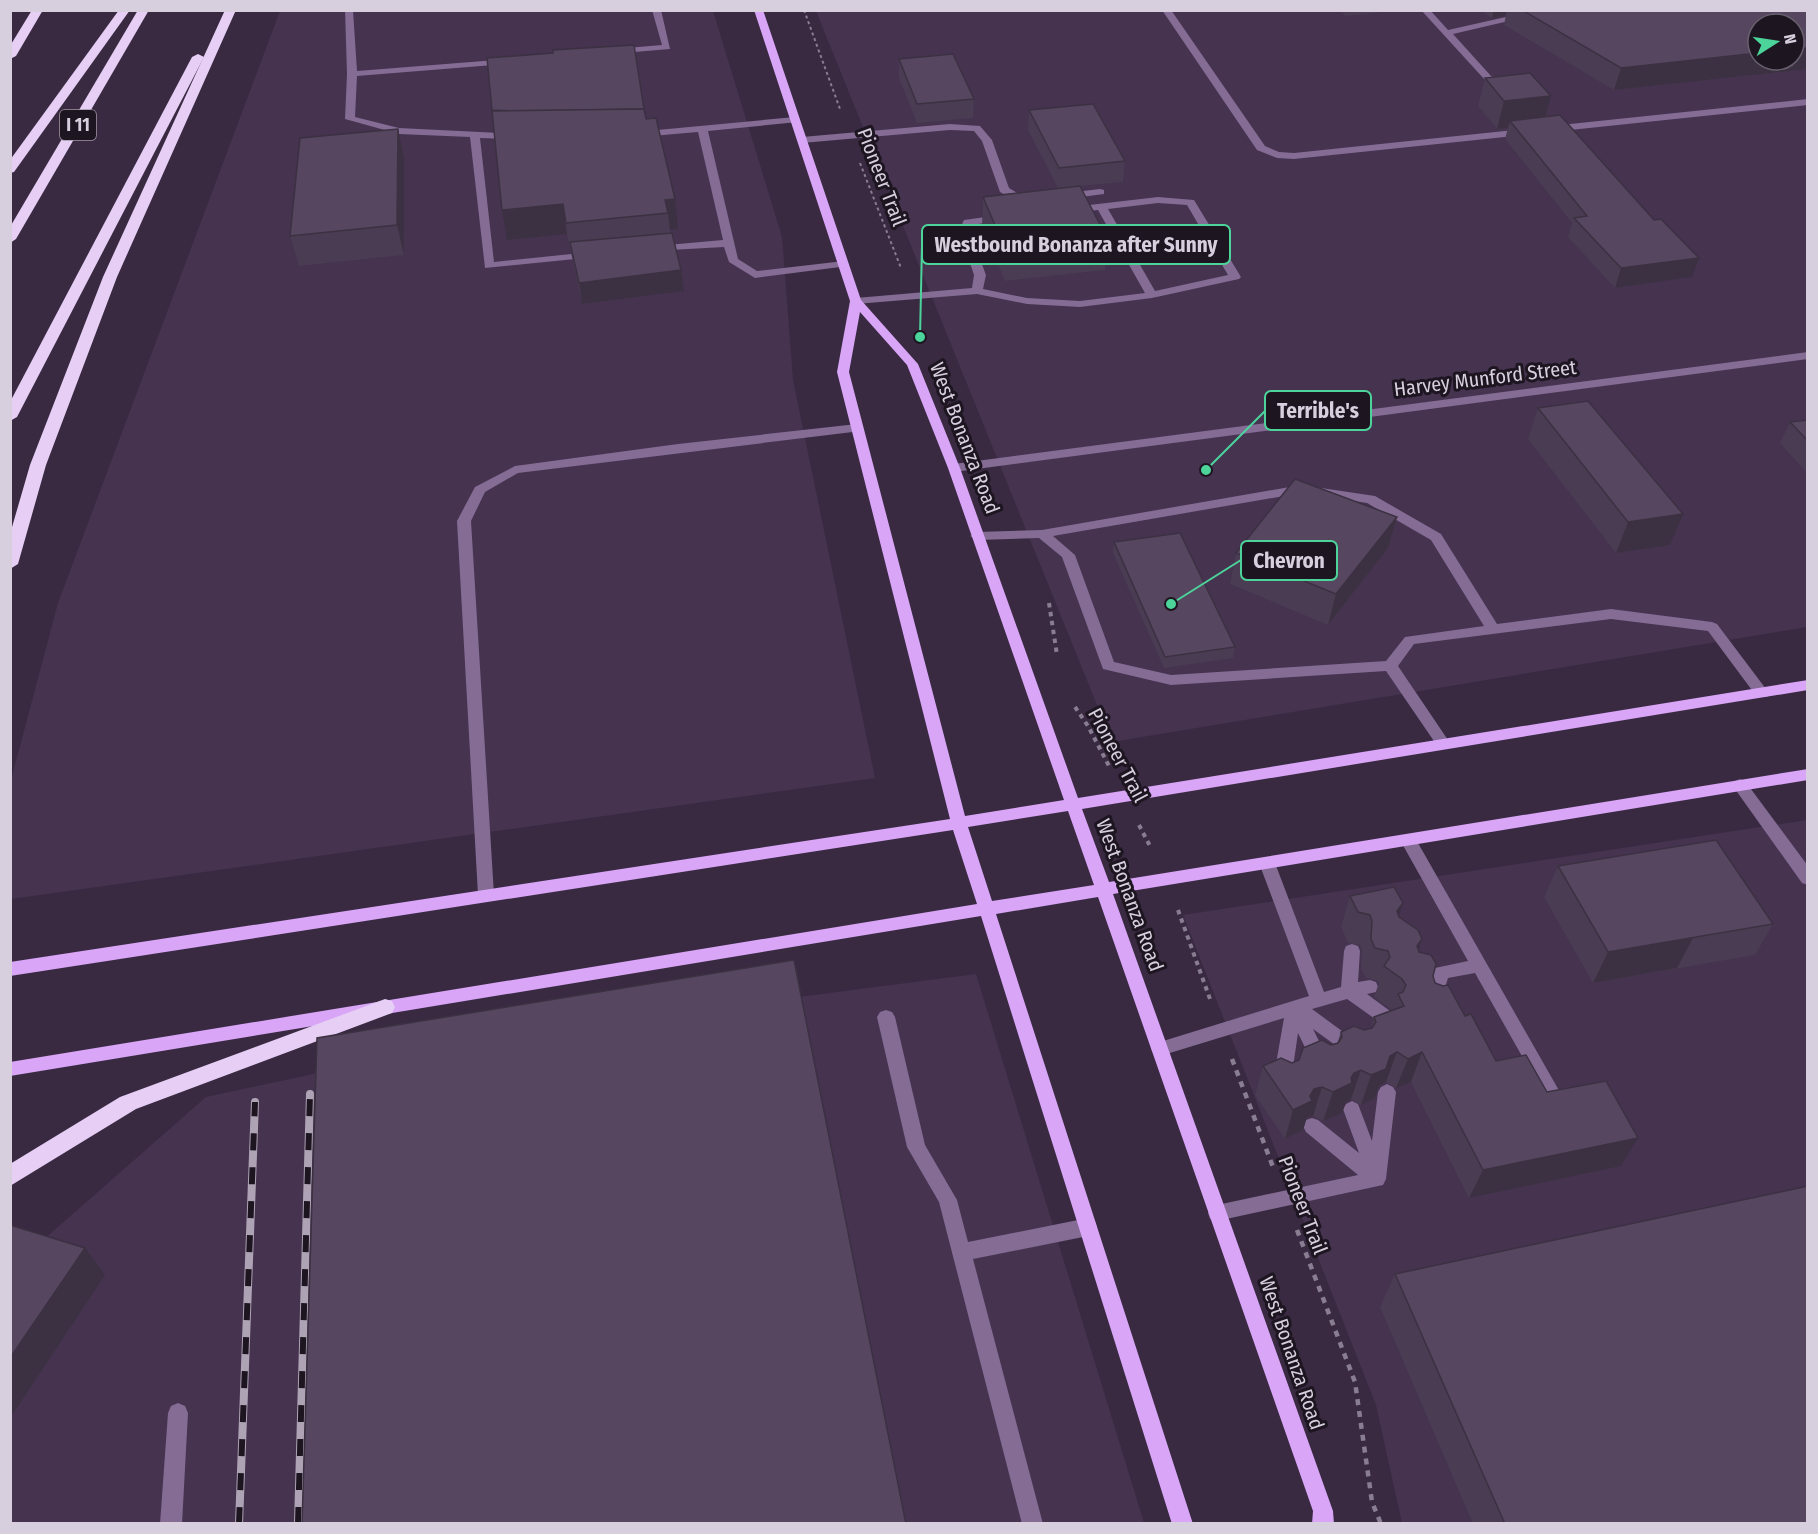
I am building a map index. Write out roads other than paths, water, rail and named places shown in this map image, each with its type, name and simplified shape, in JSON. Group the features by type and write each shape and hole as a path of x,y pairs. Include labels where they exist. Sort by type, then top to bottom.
{"highway":[{"path":"10,44 36,10"},
{"path":"10,56 36,10"},
{"path":"10,169 125,10"},
{"name":"I 11","path":"10,239 144,10"},
{"path":"10,417 222,10"},
{"path":"10,564 38,465 110,277 231,10"},
{"path":"10,1176 128,1103 385,1007"}],"main road":[{"name":"West Bonanza Road","path":"758,10 856,301 912,364 954,468 1323,1511 1323,1524"},
{"name":"West Bonanza Road","path":"856,301 843,372 958,823 1184,1524"},
{"path":"10,969 958,823 1808,685"},
{"path":"10,1069 1808,774"}],"street":[{"path":"350,10 352,74 350,119 399,131 522,136"},
{"path":"608,52 667,47 656,10"},
{"path":"1166,10 1261,148 1277,155 1294,156 1532,131"},
{"path":"1425,10 1488,78 1508,88"},
{"path":"1446,33 1552,10"},
{"path":"352,74 515,60"},
{"path":"1549,127 1808,102"},
{"path":"633,135 795,120"},
{"path":"802,140 950,127 977,128 987,141 1004,190 1020,199 1037,198"},
{"path":"702,128 733,260 754,275 844,264"},
{"path":"475,134 489,266 598,254"},
{"path":"1056,196 1100,192"},
{"path":"856,301 977,291 1027,302 1080,304 1152,294 1234,277 1190,202 1158,200 1059,211"},
{"path":"1101,206 1152,294"},
{"path":"977,291 980,275 964,230 968,222 1014,216"},
{"path":"646,250 729,243"},
{"name":"Harvey Munford Street","path":"954,468 1808,355"},
{"path":"486,896 464,521 480,490 515,470 678,448 856,428"},
{"path":"977,536 1042,534 1301,489 1370,499 1436,537 1493,629"},
{"path":"1042,534 1068,555 1108,666 1171,680 1390,666 1410,640 1611,614 1713,627 1762,693"},
{"path":"1390,666 1443,743"},
{"path":"1740,785 1807,879"},
{"path":"1408,840 1559,1106"},
{"path":"1267,863 1319,1000"},
{"path":"1349,991 1352,951"},
{"path":"1432,1007 1430,970 1479,965"},
{"path":"1160,1049 1294,1006 1370,987"},
{"path":"1349,991 1384,1016"},
{"path":"1294,1006 1355,1051"},
{"path":"1294,1006 1322,1066"},
{"path":"1282,1083 1294,1006"},
{"path":"886,1017 916,1147 948,1200 1033,1524"},
{"path":"1377,1179 1387,1092"},
{"path":"1352,1108 1377,1179"},
{"path":"1312,1126 1377,1179"},
{"path":"1217,1213 1377,1179"},
{"path":"962,1252 1088,1227"},
{"path":"171,1524 178,1413"}],"railway":[{"path":"298,1524 310,1094"},
{"path":"239,1524 255,1102"}],"place":[{"name":"Westbound Bonanza after Sunny","path":"920,337"},
{"name":"Terrible's","path":"1206,470"},
{"name":"Chevron","path":"1171,604"}]}
